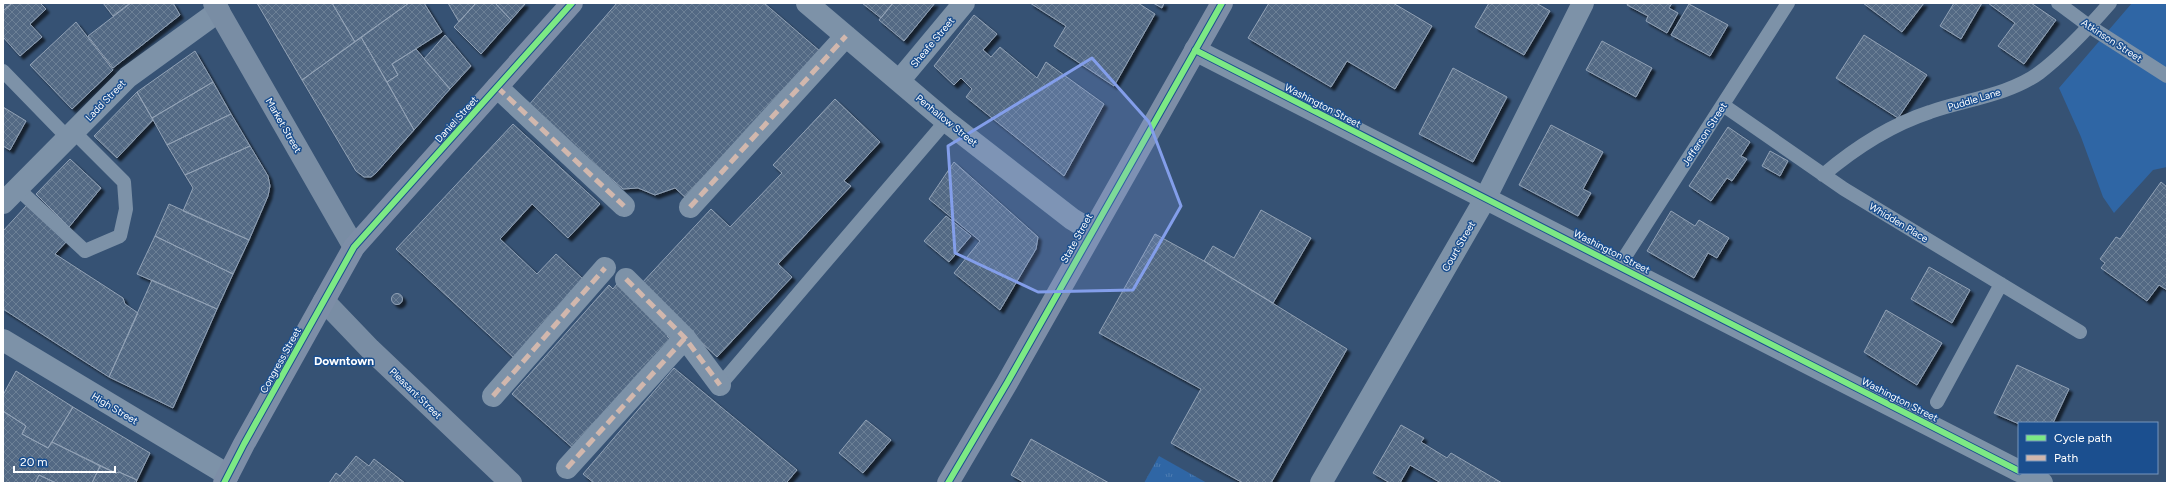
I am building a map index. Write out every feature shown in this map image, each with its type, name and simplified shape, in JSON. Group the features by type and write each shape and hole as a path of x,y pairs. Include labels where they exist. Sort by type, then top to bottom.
{"main road":[{"name":"Daniel Street","path":"354,247 572,3"},
{"name":"State Street","path":"948,483 1007,384 1222,3"},
{"name":"Market Street","path":"217,7 354,247"},
{"name":"Congress Street","path":"226,479 354,247"},
{"name":"Pleasant Street","path":"324,301 370,349 511,483"}],"street":[{"name":"Penhallow Street","path":"807,3 946,121 1072,219 1092,231"},
{"name":"Sheafe Street","path":"899,81 964,3"},
{"name":"Court Street","path":"1321,483 1485,199 1583,3"},
{"name":"Ladd Street","path":"10,195 128,77 217,7"},
{"path":"690,208 846,36"},
{"name":"Washington Street","path":"1195,50 2018,470"},
{"path":"497,87 624,206"},
{"path":"493,396 605,268"},
{"path":"626,279 685,338 720,385"},
{"path":"566,468 685,338"},
{"name":"High Street","path":"3,340 226,479"},
{"path":"2024,474 2042,483"}],"lane":[{"name":"Jefferson Street","path":"1619,266 1788,3"},
{"name":"Atkinson Street","path":"2058,3 2089,26 2167,76"},
{"name":"Puddle Lane","path":"1823,175 1847,154 1878,135 1929,112 2008,88 2038,74 2089,26 2110,3"},
{"path":"3,71 124,182 126,209 120,236 85,251 10,195"},
{"name":"Whidden Place","path":"1723,105 1823,175 2080,332"},
{"path":"720,385 946,121"},
{"path":"1938,402 2001,284"}],"highlighted area":[{"path":"1092,58 1149,122 1181,206 1133,290 1038,292 955,253 948,146"}],"green space":[{"path":"2132,3 2167,3 2167,167 2153,170 2114,213 2103,197 2081,137 2059,88"},
{"path":"1159,456 1207,483 1144,483"}],"building":[{"path":"3,3 12,3 3,11"},
{"path":"12,3 40,3 46,9 30,24 42,37 20,56 3,37 3,11"},
{"path":"103,3 130,3 113,16"},
{"path":"131,3 173,3 180,15 113,68 88,36"},
{"path":"257,3 332,3 355,42 302,80"},
{"path":"332,3 409,3 355,42"},
{"path":"409,3 424,3 442,32 392,64 398,75 387,82 361,37"},
{"path":"448,3 476,3 459,22"},
{"path":"476,3 495,3 511,20 481,54 454,27"},
{"path":"495,3 524,3 525,4 511,20"},
{"path":"617,3 764,3 821,52 687,199 675,188 655,195 638,188 623,189 528,106"},
{"path":"862,3 893,3 881,18"},
{"path":"893,3 935,3 904,41 879,20"},
{"path":"1030,3 1138,3 1155,14 1114,86 1054,46 1066,26"},
{"path":"1153,3 1164,3 1162,8"},
{"path":"1269,3 1393,3 1432,26 1395,89 1347,61 1331,87 1248,38"},
{"path":"1489,3 1536,3 1550,11 1524,55 1475,27"},
{"path":"1628,3 1672,3 1669,8 1678,13 1667,33 1646,21 1648,16 1627,5"},
{"path":"1863,3 1924,3 1902,32"},
{"path":"1954,3 1982,3 1961,39 1940,26"},
{"path":"1988,3 2031,3 2056,20 2024,64 1998,46 2015,23"},
{"path":"1689,4 1728,25 1710,56 1671,35"},
{"path":"974,15 997,34 983,50 991,57 1000,47 1037,78 1046,62 1104,104 1064,176 966,97 972,89 961,78 954,85 934,66"},
{"path":"76,22 113,70 72,109 30,65"},
{"path":"445,35 471,66 450,89 424,59"},
{"path":"1864,35 1927,75 1898,118 1836,78"},
{"path":"361,37 414,130 371,177 364,177 356,171 302,80"},
{"path":"1602,41 1652,68 1636,97 1586,70"},
{"path":"416,49 450,89 414,130 387,82 398,75 392,64"},
{"path":"195,51 213,82 152,118 137,92"},
{"path":"1453,68 1507,97 1473,162 1419,134"},
{"path":"213,82 231,114 167,145 152,118"},
{"path":"137,92 153,120 117,158 94,136"},
{"path":"835,99 880,142 844,181 851,186 778,264 792,277 717,357 640,285 711,209 730,227 782,173 773,165"},
{"path":"3,107 26,121 10,150 3,146"},
{"path":"231,114 250,146 185,175 167,145"},
{"path":"513,124 600,204 568,238 532,204 500,239 537,274 556,254 583,279 514,358 396,249"},
{"path":"1551,125 1603,152 1583,189 1591,193 1578,216 1519,185"},
{"path":"1728,127 1750,142 1741,156 1747,159 1732,181 1727,178 1711,201 1689,186"},
{"path":"250,146 268,176 270,186 268,196 249,240 183,211 193,188 185,175"},
{"path":"1770,151 1788,161 1780,176 1762,166"},
{"path":"70,159 101,188 69,227 36,194"},
{"path":"954,162 1038,237 1036,249 1000,310 954,273 980,241 929,199"},
{"path":"2161,182 2167,187 2167,290 2159,285 2147,301 2101,268 2105,263 2100,259 2116,237 2120,239"},
{"path":"169,204 249,240 233,274 155,236"},
{"path":"27,205 66,242 55,254 123,298 125,304 138,313 109,377 3,309 3,231"},
{"path":"1261,210 1311,238 1273,303 1204,261 1213,246 1234,258"},
{"path":"1671,211 1695,226 1699,220 1729,238 1717,258 1708,253 1694,278 1647,251"},
{"path":"946,216 971,236 949,262 924,241"},
{"path":"1155,234 1204,261 1347,349 1271,483 1243,483 1171,443 1201,389 1099,333"},
{"path":"155,236 233,274 217,309 137,274"},
{"path":"1929,267 1970,290 1952,323 1911,299"},
{"path":"152,280 217,309 173,408 109,377"},
{"path":"617,284 671,331 667,336 671,340 574,449 512,394 609,285 613,289"},
{"path":"397,293 401,295 403,299 401,303 397,305 393,303 391,299 393,295"},
{"path":"1886,310 1942,343 1917,385 1864,352"},
{"path":"2017,365 2069,389 2053,422 2018,422 2018,424 1994,413"},
{"path":"674,368 797,470 787,482 788,483 594,483 583,474"},
{"path":"16,371 73,407 48,448 22,434 26,426 3,411 3,395"},
{"path":"73,407 150,453 137,480 119,472 116,473 52,442"},
{"path":"3,411 26,426 22,434 48,448 52,442 100,466 92,483 56,483 39,475 35,483 3,483"},
{"path":"866,420 891,440 863,473 839,453"},
{"path":"1401,425 1424,438 1421,442 1447,458 1451,453 1502,483 1441,483 1410,465 1400,483 1390,483 1373,473"},
{"path":"1031,439 1109,483 1025,483 1011,475"},
{"path":"356,456 369,466 374,459 405,483 329,483 336,473 340,476"},
{"path":"100,466 137,480 136,483 92,483"},
{"path":"39,475 56,483 35,483"}],"marked path":[{"path":"690,207 846,36"},
{"path":"497,87 624,206"},
{"path":"493,396 605,268"},
{"path":"626,279 685,338 720,385"},
{"path":"567,468 685,338"}],"cycle path":[{"path":"224,483 244,444 354,247 572,3"},
{"path":"948,483 1007,383 1222,3"},
{"path":"1195,50 2018,470"}],"district":[{"name":"Downtown","path":"344,361"}]}
